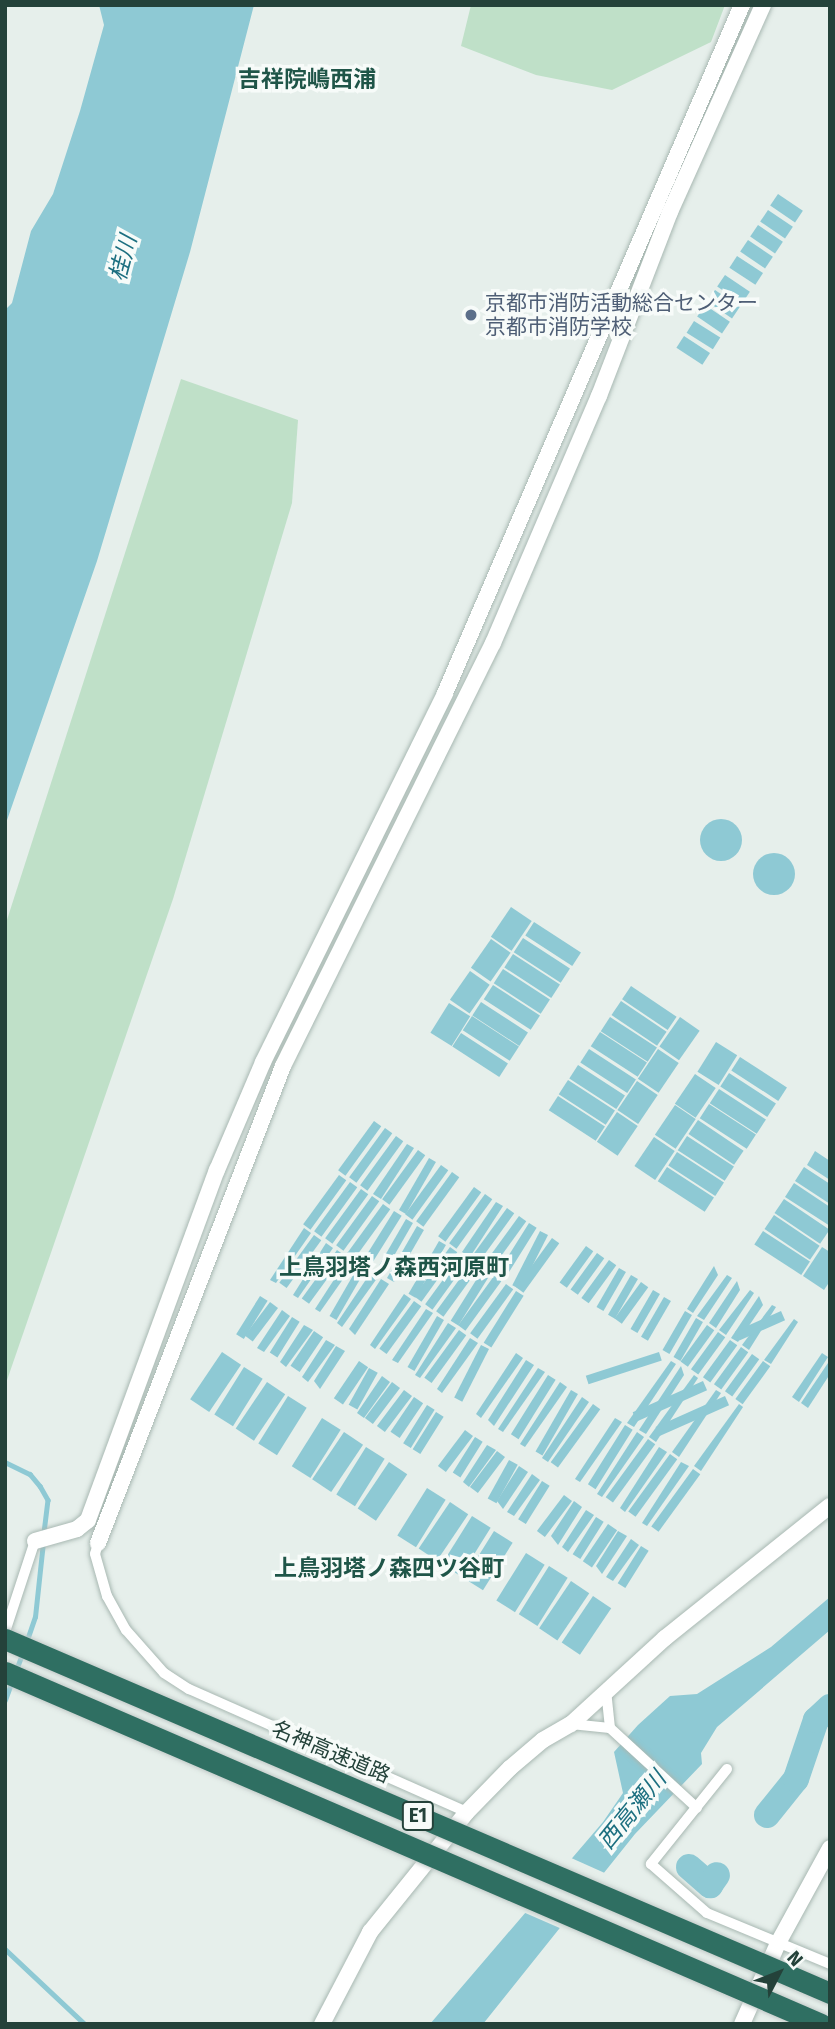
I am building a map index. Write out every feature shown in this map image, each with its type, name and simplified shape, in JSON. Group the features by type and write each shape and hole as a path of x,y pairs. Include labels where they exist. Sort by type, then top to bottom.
{"highway":[{"name":"名神高速道路","path":"5,1639 830,1993"},
{"name":"E1","path":"5,1672 821,2024"}],"street":[{"path":"5,1632 35,1541 77,1529 88,1520 217,1170 330,922 445,693 741,5"},
{"path":"467,1812 189,1689 164,1673 125,1630 107,1595 96,1554 278,1079 493,643 598,396 670,212 763,5"},
{"path":"330,922 349,932"},
{"path":"322,2024 370,1932 467,1812 518,1761 570,1724 830,1506"},
{"path":"606,1692 610,1728"},
{"path":"570,1724 610,1728 697,1808"},
{"path":"727,1769 651,1864 707,1913 830,1964"},
{"path":"742,2024 778,1942 830,1848"}],"green space":[{"path":"471,5 725,5 711,42 612,90 536,75 461,46"},
{"path":"181,379 298,420 292,503 173,899 5,1386 5,926"}],"water":[{"name":"桂川","path":"99,5 254,5 190,252 97,561 5,826 5,310 12,303 31,231 53,194 80,111 104,25"},
{"path":"778,194 803,211 795,222 770,206"},
{"path":"768,210 793,227 785,238 760,222"},
{"path":"758,225 783,242 775,253 750,237"},
{"path":"748,240 773,257 765,268 740,252"},
{"path":"737,256 763,273 755,285 729,268"},
{"path":"725,275 750,292 742,303 717,287"},
{"path":"715,290 740,307 732,318 707,302"},
{"path":"705,305 730,322 722,333 697,317"},
{"path":"694,321 720,337 713,349 687,333"},
{"path":"684,336 710,353 702,365 676,348"},
{"path":"721,819 736,825 742,840 736,855 721,861 706,855 700,840 706,825"},
{"path":"774,853 789,859 795,874 789,889 774,895 759,889 753,874 759,859"},
{"path":"511,907 532,921 512,951 491,937"},
{"path":"534,922 581,952 572,966 525,935"},
{"path":"523,938 570,968 561,983 514,952"},
{"path":"491,939 511,953 491,981 471,968"},
{"path":"513,954 560,984 551,998 504,967"},
{"path":"503,969 550,999 541,1014 494,983"},
{"path":"470,971 490,985 470,1013 450,1000"},
{"path":"493,985 540,1015 531,1030 484,999"},
{"path":"631,986 677,1017 668,1030 622,999"},
{"path":"621,1001 667,1032 657,1046 611,1015"},
{"path":"481,1002 528,1032 519,1046 472,1015"},
{"path":"449,1003 470,1016 452,1046 430,1033"},
{"path":"472,1016 519,1046 510,1061 463,1030"},
{"path":"610,1017 657,1047 648,1062 601,1031"},
{"path":"680,1017 700,1031 679,1060 659,1046"},
{"path":"600,1032 647,1062 638,1077 591,1046"},
{"path":"461,1033 508,1063 499,1077 452,1046"},
{"path":"716,1042 737,1055 719,1085 697,1072"},
{"path":"589,1049 636,1079 627,1093 580,1062"},
{"path":"658,1049 679,1063 659,1093 638,1079"},
{"path":"740,1057 787,1087 778,1101 731,1070"},
{"path":"578,1065 625,1095 616,1109 569,1078"},
{"path":"729,1073 776,1103 767,1117 720,1086"},
{"path":"695,1074 716,1088 696,1118 675,1104"},
{"path":"568,1080 615,1110 606,1125 559,1094"},
{"path":"637,1081 658,1095 638,1124 617,1110"},
{"path":"719,1089 766,1119 757,1134 710,1103"},
{"path":"558,1096 605,1126 596,1141 549,1110"},
{"path":"709,1104 756,1134 747,1149 700,1118"},
{"path":"675,1105 696,1119 676,1149 655,1135"},
{"path":"617,1112 638,1126 618,1156 597,1142"},
{"path":"698,1120 744,1151 734,1165 688,1134"},
{"path":"374,1121 381,1126 345,1176 338,1170"},
{"path":"385,1128 392,1133 356,1183 349,1177"},
{"path":"396,1136 403,1141 367,1191 360,1185"},
{"path":"687,1136 734,1166 725,1181 678,1150"},
{"path":"654,1137 675,1151 655,1180 634,1166"},
{"path":"407,1144 414,1148 381,1199 373,1194"},
{"path":"418,1150 425,1155 389,1205 382,1199"},
{"path":"815,1151 830,1161 830,1180 807,1165"},
{"path":"677,1152 724,1182 715,1196 668,1165"},
{"path":"429,1158 436,1162 406,1214 399,1210"},
{"path":"441,1165 448,1170 412,1220 405,1214"},
{"path":"667,1167 714,1197 705,1212 658,1181"},
{"path":"804,1167 830,1184 830,1204 795,1181"},
{"path":"452,1172 459,1177 423,1227 416,1221"},
{"path":"339,1175 346,1180 310,1230 303,1224"},
{"path":"350,1182 357,1187 321,1237 314,1231"},
{"path":"794,1183 830,1207 830,1226 785,1197"},
{"path":"474,1187 481,1192 445,1242 438,1236"},
{"path":"361,1189 368,1194 332,1244 325,1238"},
{"path":"485,1194 492,1199 456,1249 449,1243"},
{"path":"372,1196 379,1201 343,1251 336,1245"},
{"path":"784,1199 830,1230 820,1244 774,1213"},
{"path":"496,1202 503,1206 470,1257 462,1252"},
{"path":"383,1204 390,1209 354,1259 347,1253"},
{"path":"507,1208 514,1213 478,1263 471,1257"},
{"path":"394,1211 402,1216 369,1268 362,1263"},
{"path":"774,1215 820,1246 810,1260 764,1229"},
{"path":"519,1216 526,1221 490,1271 483,1265"},
{"path":"406,1219 413,1223 383,1275 376,1271"},
{"path":"529,1223 537,1228 504,1280 497,1275"},
{"path":"417,1226 424,1230 394,1282 387,1278"},
{"path":"304,1228 311,1233 276,1283 270,1280"},
{"path":"540,1231 548,1235 520,1289 512,1285"},
{"path":"763,1231 810,1261 801,1275 754,1244"},
{"path":"314,1235 321,1240 287,1288 279,1283"},
{"path":"552,1238 559,1243 523,1293 516,1287"},
{"path":"439,1241 446,1245 415,1298 408,1294"},
{"path":"326,1243 333,1248 298,1298 293,1295"},
{"path":"586,1246 593,1251 567,1288 560,1282"},
{"path":"450,1247 457,1252 421,1302 414,1296"},
{"path":"822,1247 830,1252 830,1281 824,1290 803,1276"},
{"path":"337,1250 344,1255 309,1304 302,1299"},
{"path":"597,1253 604,1258 578,1295 571,1289"},
{"path":"461,1255 468,1260 432,1310 425,1304"},
{"path":"348,1258 355,1262 320,1312 315,1309"},
{"path":"609,1260 616,1265 589,1303 581,1298"},
{"path":"472,1262 479,1267 443,1317 436,1311"},
{"path":"359,1265 366,1269 336,1320 330,1316"},
{"path":"714,1266 718,1275 693,1313 687,1309"},
{"path":"619,1268 626,1272 603,1311 596,1307"},
{"path":"483,1269 491,1274 458,1326 451,1321"},
{"path":"371,1272 378,1277 342,1327 337,1323"},
{"path":"631,1275 638,1279 615,1319 608,1315"},
{"path":"727,1275 732,1278 704,1320 697,1316"},
{"path":"494,1276 501,1281 465,1331 458,1325"},
{"path":"381,1279 389,1284 355,1335 349,1329"},
{"path":"737,1281 740,1290 716,1328 709,1323"},
{"path":"641,1282 648,1287 622,1324 615,1318"},
{"path":"506,1284 513,1289 477,1339 470,1333"},
{"path":"653,1290 660,1294 637,1333 630,1329"},
{"path":"750,1290 754,1293 726,1335 719,1330"},
{"path":"516,1291 524,1296 491,1348 484,1343"},
{"path":"404,1294 411,1299 375,1349 370,1345"},
{"path":"260,1296 268,1301 244,1339 236,1334"},
{"path":"759,1296 763,1305 738,1342 731,1338"},
{"path":"664,1297 671,1301 648,1341 641,1337"},
{"path":"414,1301 421,1306 387,1354 379,1349"},
{"path":"270,1302 278,1308 253,1342 245,1336"},
{"path":"772,1305 776,1307 749,1350 742,1345"},
{"path":"426,1309 433,1313 398,1363 392,1360"},
{"path":"282,1310 290,1316 264,1352 257,1348"},
{"path":"685,1311 692,1315 669,1354 662,1350"},
{"path":"781,1311 785,1320 739,1340 735,1331"},
{"path":"437,1316 444,1320 414,1371 408,1367"},
{"path":"292,1317 300,1322 277,1357 270,1353"},
{"path":"696,1318 703,1322 680,1361 674,1357"},
{"path":"794,1319 798,1322 771,1364 764,1360"},
{"path":"448,1323 456,1328 420,1378 415,1375"},
{"path":"304,1325 313,1330 286,1367 280,1362"},
{"path":"707,1325 714,1330 688,1367 681,1361"},
{"path":"459,1330 466,1335 432,1383 424,1378"},
{"path":"314,1331 323,1337 300,1372 291,1366"},
{"path":"718,1332 725,1337 698,1375 691,1369"},
{"path":"470,1338 478,1343 442,1393 437,1389"},
{"path":"326,1340 335,1345 308,1382 302,1377"},
{"path":"730,1340 737,1345 710,1383 703,1377"},
{"path":"481,1345 489,1349 462,1402 454,1398"},
{"path":"336,1346 345,1351 320,1389 314,1381"},
{"path":"741,1347 748,1352 721,1390 714,1384"},
{"path":"222,1352 241,1365 209,1412 190,1399"},
{"path":"659,1352 662,1361 589,1384 586,1376"},
{"path":"516,1353 523,1358 481,1418 476,1414"},
{"path":"822,1353 828,1357 799,1402 792,1397"},
{"path":"752,1354 759,1359 732,1397 725,1391"},
{"path":"526,1360 534,1365 494,1426 488,1420"},
{"path":"830,1360 830,1374 808,1408 801,1403"},
{"path":"359,1361 368,1367 343,1404 334,1398"},
{"path":"671,1361 676,1364 634,1427 627,1423"},
{"path":"763,1361 770,1366 743,1404 735,1399"},
{"path":"681,1366 684,1375 646,1434 639,1430"},
{"path":"244,1367 263,1379 233,1426 214,1414"},
{"path":"369,1368 378,1373 357,1410 349,1405"},
{"path":"538,1368 545,1372 503,1432 498,1429"},
{"path":"548,1375 556,1380 519,1439 511,1434"},
{"path":"694,1375 698,1378 656,1442 649,1437"},
{"path":"382,1376 390,1382 364,1418 357,1413"},
{"path":"703,1381 707,1390 637,1421 633,1412"},
{"path":"267,1382 285,1394 254,1441 236,1428"},
{"path":"392,1382 400,1388 373,1424 365,1418"},
{"path":"560,1382 567,1387 525,1447 520,1444"},
{"path":"404,1390 412,1396 385,1432 377,1426"},
{"path":"571,1390 578,1394 542,1455 536,1451"},
{"path":"716,1390 721,1393 679,1457 672,1452"},
{"path":"288,1396 307,1408 277,1455 258,1443"},
{"path":"725,1396 729,1405 660,1436 656,1427"},
{"path":"414,1397 423,1403 400,1438 391,1432"},
{"path":"582,1397 589,1402 548,1462 542,1458"},
{"path":"593,1404 600,1409 558,1468 551,1462"},
{"path":"739,1404 743,1407 701,1471 694,1466"},
{"path":"427,1405 435,1410 411,1448 403,1443"},
{"path":"436,1412 444,1417 420,1454 413,1449"},
{"path":"322,1418 341,1430 310,1478 292,1466"},
{"path":"615,1418 622,1422 580,1482 575,1479"},
{"path":"625,1425 633,1430 596,1489 588,1484"},
{"path":"465,1430 473,1436 446,1472 438,1466"},
{"path":"344,1432 363,1445 331,1492 312,1479"},
{"path":"637,1432 644,1437 602,1497 597,1494"},
{"path":"475,1437 483,1442 460,1477 453,1473"},
{"path":"648,1439 655,1444 613,1503 606,1497"},
{"path":"487,1445 496,1450 469,1487 463,1482"},
{"path":"366,1447 385,1459 355,1506 336,1494"},
{"path":"659,1447 667,1452 625,1512 620,1508"},
{"path":"497,1451 505,1457 478,1493 470,1487"},
{"path":"670,1454 677,1459 636,1517 628,1511"},
{"path":"509,1460 518,1465 496,1503 488,1498"},
{"path":"389,1462 407,1474 376,1521 358,1508"},
{"path":"681,1462 689,1466 647,1526 642,1523"},
{"path":"519,1466 528,1472 503,1509 497,1501"},
{"path":"693,1469 700,1474 659,1532 651,1526"},
{"path":"532,1474 540,1480 514,1516 507,1512"},
{"path":"542,1481 550,1486 526,1524 518,1519"},
{"path":"427,1488 446,1500 416,1547 397,1535"},
{"path":"564,1495 572,1501 545,1537 537,1531"},
{"path":"574,1501 582,1507 558,1545 551,1536"},
{"path":"450,1502 468,1514 437,1561 419,1548"},
{"path":"586,1510 594,1515 568,1552 562,1547"},
{"path":"472,1516 491,1528 460,1576 442,1564"},
{"path":"596,1517 604,1522 580,1559 573,1554"},
{"path":"608,1524 617,1530 592,1567 583,1561"},
{"path":"494,1531 513,1543 483,1590 464,1578"},
{"path":"618,1531 627,1536 602,1574 596,1566"},
{"path":"631,1539 639,1545 613,1581 606,1577"},
{"path":"641,1546 649,1551 625,1588 618,1583"},
{"path":"526,1553 545,1565 515,1612 496,1600"},
{"path":"549,1566 568,1578 537,1626 519,1614"},
{"path":"571,1581 589,1593 557,1641 539,1628"},
{"path":"593,1596 611,1608 580,1655 562,1642"},
{"name":"西高瀬川","path":"830,1597 830,1630 717,1727 701,1753 702,1764 635,1834 483,2024 430,2024 603,1822 623,1793 614,1752 638,1725 670,1696 697,1694 771,1647"}],"pier":[{"path":"569,1857 607,1874 562,1929 523,1912"}],"waterway":[{"path":"5,1462 30,1474 48,1500 44,1534"},
{"path":"27,1640 35,1617 43,1542"},
{"path":"16,1670 23,1652"},
{"path":"5,1700 12,1681"},
{"path":"767,1815 796,1779 816,1720 830,1707"},
{"path":"689,1867 710,1885 717,1875"},
{"path":"5,1949 85,2024"}],"place":[{"name":"京都市消防活動総合センター 京都市消防学校","path":"471,315"}],"district":[{"name":"吉祥院嶋西浦","path":"307,79"},
{"name":"上鳥羽塔ノ森西河原町","path":"394,1267"},
{"name":"上鳥羽塔ノ森四ツ谷町","path":"389,1568"}]}
